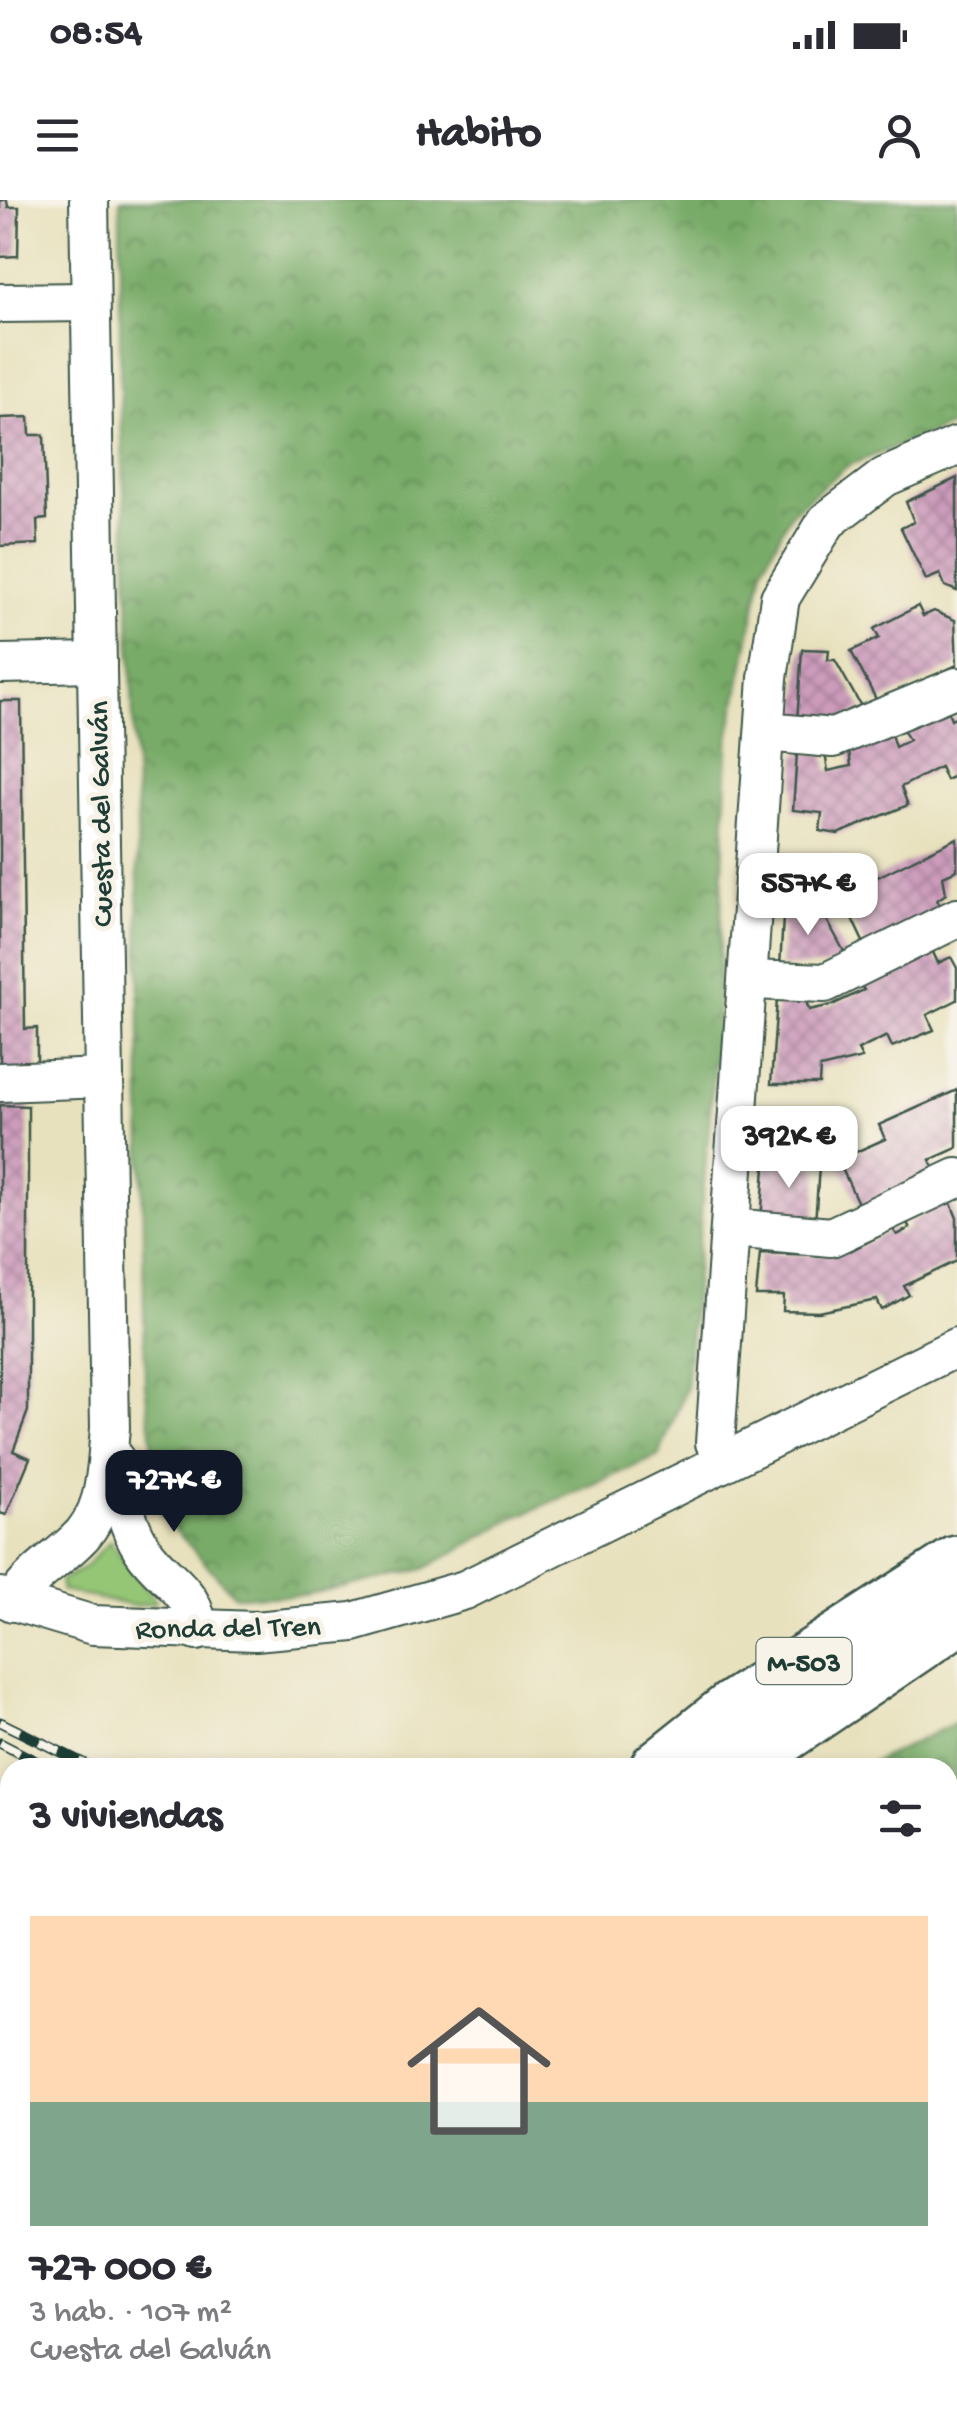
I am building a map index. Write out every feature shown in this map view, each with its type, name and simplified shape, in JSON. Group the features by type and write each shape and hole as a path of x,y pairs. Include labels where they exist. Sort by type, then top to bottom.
{"highway":[{"name":"M-503","path":"671,1758 732,1709 957,1564"},
{"name":"M-503","path":"749,1758 957,1617"}],"street":[{"name":"Cuesta del Galván","path":"7,1599 89,1528 105,1486 110,1428 89,200"},
{"path":"0,303 90,302"},
{"path":"725,1458 716,1443 765,732 780,598 827,521 884,477 957,446"},
{"path":"0,664 96,662"},
{"path":"765,732 833,738 957,688"},
{"path":"750,980 826,982 955,924"},
{"path":"0,1082 104,1078"},
{"path":"732,1228 831,1237 957,1178"},
{"name":"Ronda del Tren","path":"7,1599 94,1624 198,1631 323,1627 465,1590 725,1458 957,1347"},
{"name":"Cuesta del Galván","path":"110,1428 130,1527 154,1564 190,1598 198,1614 198,1631"}],"green space":[{"path":"120,200 957,200 957,423 847,466 791,513 763,568 728,744 716,1045 686,1388 659,1456 519,1516 424,1569 303,1596 235,1596 161,1514 145,1385 137,817 120,386"},
{"path":"110,1541 156,1603 134,1606 62,1591 60,1581 84,1568"},
{"path":"957,1722 957,1758 882,1758"}],"building":[{"path":"0,200 7,200 8,207 19,207 18,256 0,257"},
{"path":"29,417 30,435 44,435 47,519 37,520 38,544 0,546 0,418"},
{"path":"957,478 957,591 945,586 940,574 926,580 901,528 914,522 906,502"},
{"path":"918,606 923,616 934,611 955,620 957,665 878,703 851,651 879,638 874,629"},
{"path":"802,649 829,650 828,660 835,660 863,710 831,724 797,722"},
{"path":"0,701 21,701 25,1029 37,1028 37,1075 0,1075"},
{"path":"945,704 951,719 957,716 957,775 946,780 940,767 901,787 908,805 838,834 820,831 822,813 793,810 797,753 825,753 828,771 851,766 849,751 890,731 895,747 909,740 901,726"},
{"path":"957,838 957,870 943,876 946,894 937,900 942,910 866,948 841,895"},
{"path":"784,901 813,903 813,911 821,909 847,957 825,966 780,967"},
{"path":"932,950 938,963 951,957 957,968 957,1000 927,1015 934,1030 892,1047 887,1036 858,1050 862,1058 820,1068 819,1084 771,1084 777,999 806,1001 809,1010 832,1005 864,990 860,984"},
{"path":"957,1090 957,1148 930,1160 937,1175 892,1197 888,1189 862,1212 838,1160 885,1139 879,1125"},
{"path":"0,1105 28,1106 28,1411 13,1451 30,1458 6,1515 0,1513"},
{"path":"766,1154 800,1156 799,1166 819,1166 815,1224 761,1221"},
{"path":"950,1201 957,1218 957,1261 904,1286 909,1295 882,1310 877,1300 819,1312 783,1311 784,1296 756,1296 760,1253 819,1255 852,1250 893,1229 897,1235 910,1228 907,1223"}],"railway":[{"path":"0,1722 73,1758"},
{"path":"0,1743 29,1758"}]}
